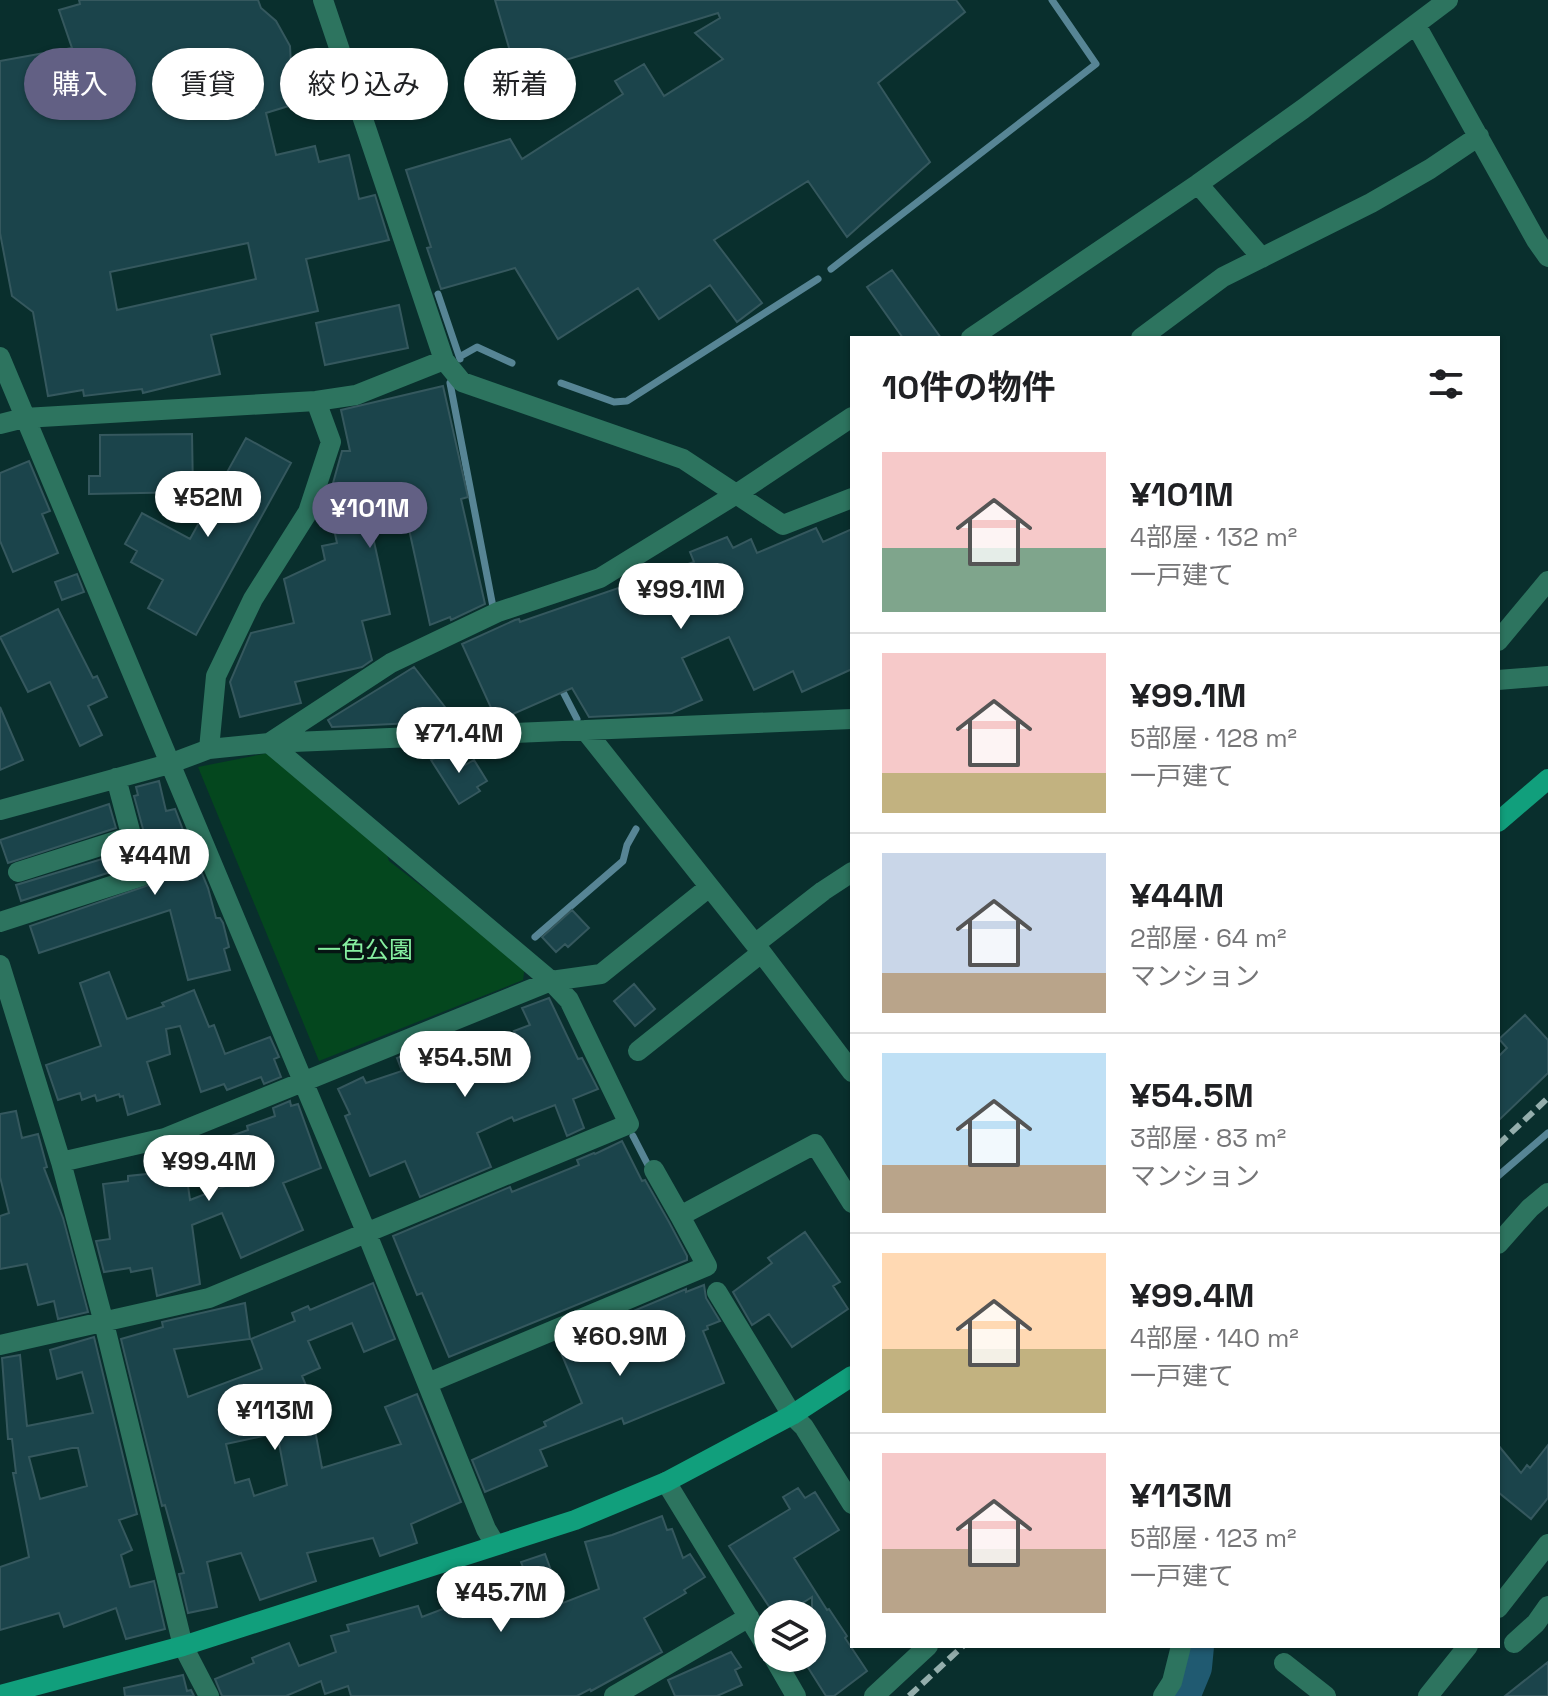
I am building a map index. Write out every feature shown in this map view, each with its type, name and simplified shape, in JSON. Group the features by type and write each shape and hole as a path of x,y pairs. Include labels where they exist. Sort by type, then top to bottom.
{"street":[{"path":"323,0 444,360 462,382 683,459 783,525 850,499"},
{"path":"974,336 1198,184 1448,0"},
{"path":"1416,25 1548,257"},
{"path":"1144,336 1223,277 1371,203 1479,136"},
{"path":"1198,184 1262,258"},
{"path":"0,357 367,1234 486,1529 495,1544"},
{"path":"0,424 24,418 316,401 356,395 444,360"},
{"path":"209,749 216,676 253,599 308,512 331,442 316,401"},
{"path":"269,743 391,663 498,612 600,578 738,493 850,418"},
{"path":"1500,631 1548,581"},
{"path":"1500,680 1548,676"},
{"path":"0,810 169,764 209,749 269,743 850,719"},
{"path":"585,730 850,1069"},
{"path":"0,1345 209,1298 629,1124 569,1000 551,981 269,743"},
{"path":"0,922 142,876 116,778"},
{"path":"1500,820 1548,779"},
{"path":"18,872 132,836"},
{"path":"638,1051 823,891 850,873"},
{"path":"61,1162 165,1138 551,981 601,974 708,888"},
{"path":"0,965 61,1162 183,1646 209,1696"},
{"path":"680,1216 815,1144 850,1200"},
{"path":"428,1383 707,1266 654,1170"},
{"path":"1500,1242 1548,1193"},
{"path":"717,1292 792,1415 804,1427 850,1501"},
{"path":"0,1695 183,1646 575,1520 666,1482 792,1415 850,1377"},
{"path":"666,1482 754,1625"},
{"path":"1500,1605 1548,1544"},
{"path":"1514,1643 1542,1630 1548,1606"},
{"path":"614,1696 749,1617"},
{"path":"874,1696 926,1648"},
{"path":"1163,1696 1172,1682 1180,1648"},
{"path":"1428,1696 1466,1648"},
{"path":"1284,1663 1326,1696"},
{"path":"782,1672 796,1696"}],"green space":[{"name":"一色公園","path":"268,753 386,852 389,861 525,966 523,980 319,1061 198,767"}],"building":[{"path":"79,0 258,0 261,8 276,21 290,46 280,48 280,109 266,113 276,155 315,146 319,162 349,155 359,199 375,195 389,240 306,259 318,311 211,335 220,374 143,393 142,389 84,396 83,390 48,396 33,312 12,296 0,233 0,61 24,57 24,120 136,120 136,48 72,48 59,10 80,4","holes":["248,243 256,279 117,310 110,272"]},
{"path":"495,0 956,0 965,12 878,83 930,162 847,237 808,181 714,240 762,303 737,322 710,285 659,319 638,288 558,339 515,268 441,289 406,170 510,139 522,159 623,94 615,81 644,64 664,96 723,59 695,33 720,18 718,13 576,57 576,48 509,48"},
{"path":"892,270 940,336 902,336 867,287"},
{"path":"399,305 408,348 325,365 316,323"},
{"path":"443,386 468,497 461,499 485,604 451,620 450,617 430,625 405,511 369,519 390,614 362,621 372,660 362,667 295,682 301,703 240,717 230,682 251,633 294,623 284,579 325,560 322,546 337,543 328,501 342,451 350,451 341,410"},
{"path":"192,434 193,492 89,494 89,476 100,476 100,435"},
{"path":"246,438 291,463 196,635 148,608 163,580 131,562 137,551 125,544 142,513 190,539"},
{"path":"29,461 50,511 42,514 58,553 13,572 0,541 0,473"},
{"path":"816,528 823,542 850,530 850,670 802,692 793,671 754,690 729,637 682,658 702,700 672,713 589,717 572,688 497,721 462,644 515,620 519,619 520,622 694,562 690,552 727,537 733,548 751,539 757,553"},
{"path":"77,574 84,592 62,600 55,582"},
{"path":"58,609 93,678 97,676 107,697 88,706 102,735 80,746 50,682 28,692 0,637"},
{"path":"414,667 448,711 433,722 332,727 328,720"},
{"path":"0,707 23,760 0,770"},
{"path":"455,748 465,765 474,760 487,781 477,787 480,791 459,804 431,760"},
{"path":"159,781 166,811 175,809 208,888 216,918 223,923 229,947 224,949 230,970 188,980 170,910 39,953 30,926 152,884 155,873 134,796 138,795 136,787"},
{"path":"109,804 116,828 8,863 0,840"},
{"path":"122,853 126,867 21,901 16,885"},
{"path":"572,910 589,928 568,947 565,944 556,952 542,937"},
{"path":"109,972 127,1019 164,1006 162,1003 194,990 209,1027 214,1025 225,1054 270,1037 279,1057 274,1059 281,1077 264,1084 261,1077 227,1090 224,1084 201,1092 180,1026 166,1029 170,1054 147,1062 160,1104 128,1115 123,1096 119,1094 97,1101 95,1095 82,1100 80,1093 58,1100 46,1065 101,1046 80,983"},
{"path":"634,984 655,1009 635,1026 614,1001"},
{"path":"549,998 578,1059 582,1058 598,1089 573,1099 584,1128 567,1136 555,1105 514,1121 512,1117 477,1133 491,1167 420,1197 405,1161 370,1176 345,1116 350,1114 338,1089 363,1077 366,1083 402,1071 397,1058 465,1032 474,1051 516,1034 514,1031 530,1025 522,1008"},
{"path":"1525,1015 1548,1040 1548,1073 1500,1119 1500,1055 1507,1048 1500,1038"},
{"path":"290,1101 291,1106 298,1104 321,1168 283,1183 303,1230 241,1258 222,1213 192,1225 200,1284 157,1296 152,1268 104,1272 96,1241 110,1239 103,1184 128,1181 128,1176 166,1172 163,1153 183,1150 190,1200 231,1184 217,1141 275,1116 273,1108"},
{"path":"16,1111 22,1138 38,1134 47,1167 44,1168 63,1218 88,1312 58,1319 54,1301 38,1305 27,1264 0,1269 0,1216 9,1213 0,1177 0,1114"},
{"path":"622,1141 642,1181 645,1180 669,1222 687,1260 449,1357 422,1293 417,1295 393,1236 510,1187 512,1192 579,1165 577,1160"},
{"path":"805,1232 840,1282 833,1286 848,1309 792,1347 769,1314 752,1325 733,1292 772,1263 768,1258"},
{"path":"373,1283 395,1339 364,1352 352,1323 308,1341 320,1368 302,1376 319,1417 313,1419 322,1468 401,1444 385,1407 417,1394 461,1502 411,1524 417,1543 380,1556 373,1538 307,1553 316,1581 260,1600 241,1553 207,1562 217,1607 188,1613 179,1574 184,1573 165,1505 162,1506 121,1339 163,1327 162,1322 245,1303 250,1339 174,1349 188,1397 262,1369 251,1339 295,1321 292,1313 308,1306 310,1310","holes":["277,1433 287,1485 254,1496 249,1479 235,1483 226,1444"]},
{"path":"704,1285 706,1298 720,1321 703,1331 724,1383 624,1424 622,1418 540,1450 547,1466 485,1492 472,1460 546,1426 544,1422 582,1403 557,1343 686,1289 686,1292"},
{"path":"94,1337 137,1514 119,1520 132,1550 121,1555 130,1587 154,1581 165,1629 126,1639 116,1608 64,1627 59,1613 0,1630 0,1567 29,1557 13,1473 16,1473 12,1439 8,1439 2,1358 20,1355 27,1426 93,1413 82,1372 57,1379 50,1350","holes":["78,1448 87,1486 40,1499 29,1457"]},
{"path":"1548,1445 1548,1498 1531,1519 1500,1494 1500,1447 1521,1473 1527,1465 1530,1468"},
{"path":"798,1488 805,1498 815,1492 839,1530 794,1558 821,1600 812,1600 812,1597 807,1600 765,1600 729,1546 790,1509 783,1497"},
{"path":"662,1516 667,1530 672,1529 683,1558 690,1554 705,1577 684,1590 686,1593 644,1618 662,1652 591,1691 577,1696 351,1696 348,1686 325,1694 321,1681 286,1696 222,1696 215,1679 254,1663 252,1658 289,1643 299,1666 336,1652 331,1636 349,1631 347,1625 418,1606 422,1617 528,1580 521,1562 545,1554 563,1603 599,1589 585,1542"},
{"path":"826,1608 847,1636 845,1638 850,1648 867,1671 834,1696 826,1696 811,1672 826,1672"},
{"path":"731,1652 741,1667 735,1670 742,1685 717,1696 675,1696 668,1680"},
{"path":"1548,1662 1548,1696 1505,1696"},
{"path":"183,1675 187,1691 191,1690 194,1696 125,1696 124,1688"}],"waterway":[{"path":"831,269 1096,64 1052,0"},
{"path":"561,383 614,402 627,401 818,279"},
{"path":"438,294 460,359"},
{"path":"461,356 477,347 512,363"},
{"path":"450,383 493,607"},
{"path":"559,684 577,719"},
{"path":"535,937 623,861 636,829"},
{"path":"1500,1174 1548,1133"},
{"path":"633,1136 650,1169"},
{"path":"1179,1696 1191,1667 1193,1648"}],"railway":[{"path":"1500,1143 1548,1098"},
{"path":"909,1696 961,1648"}]}
